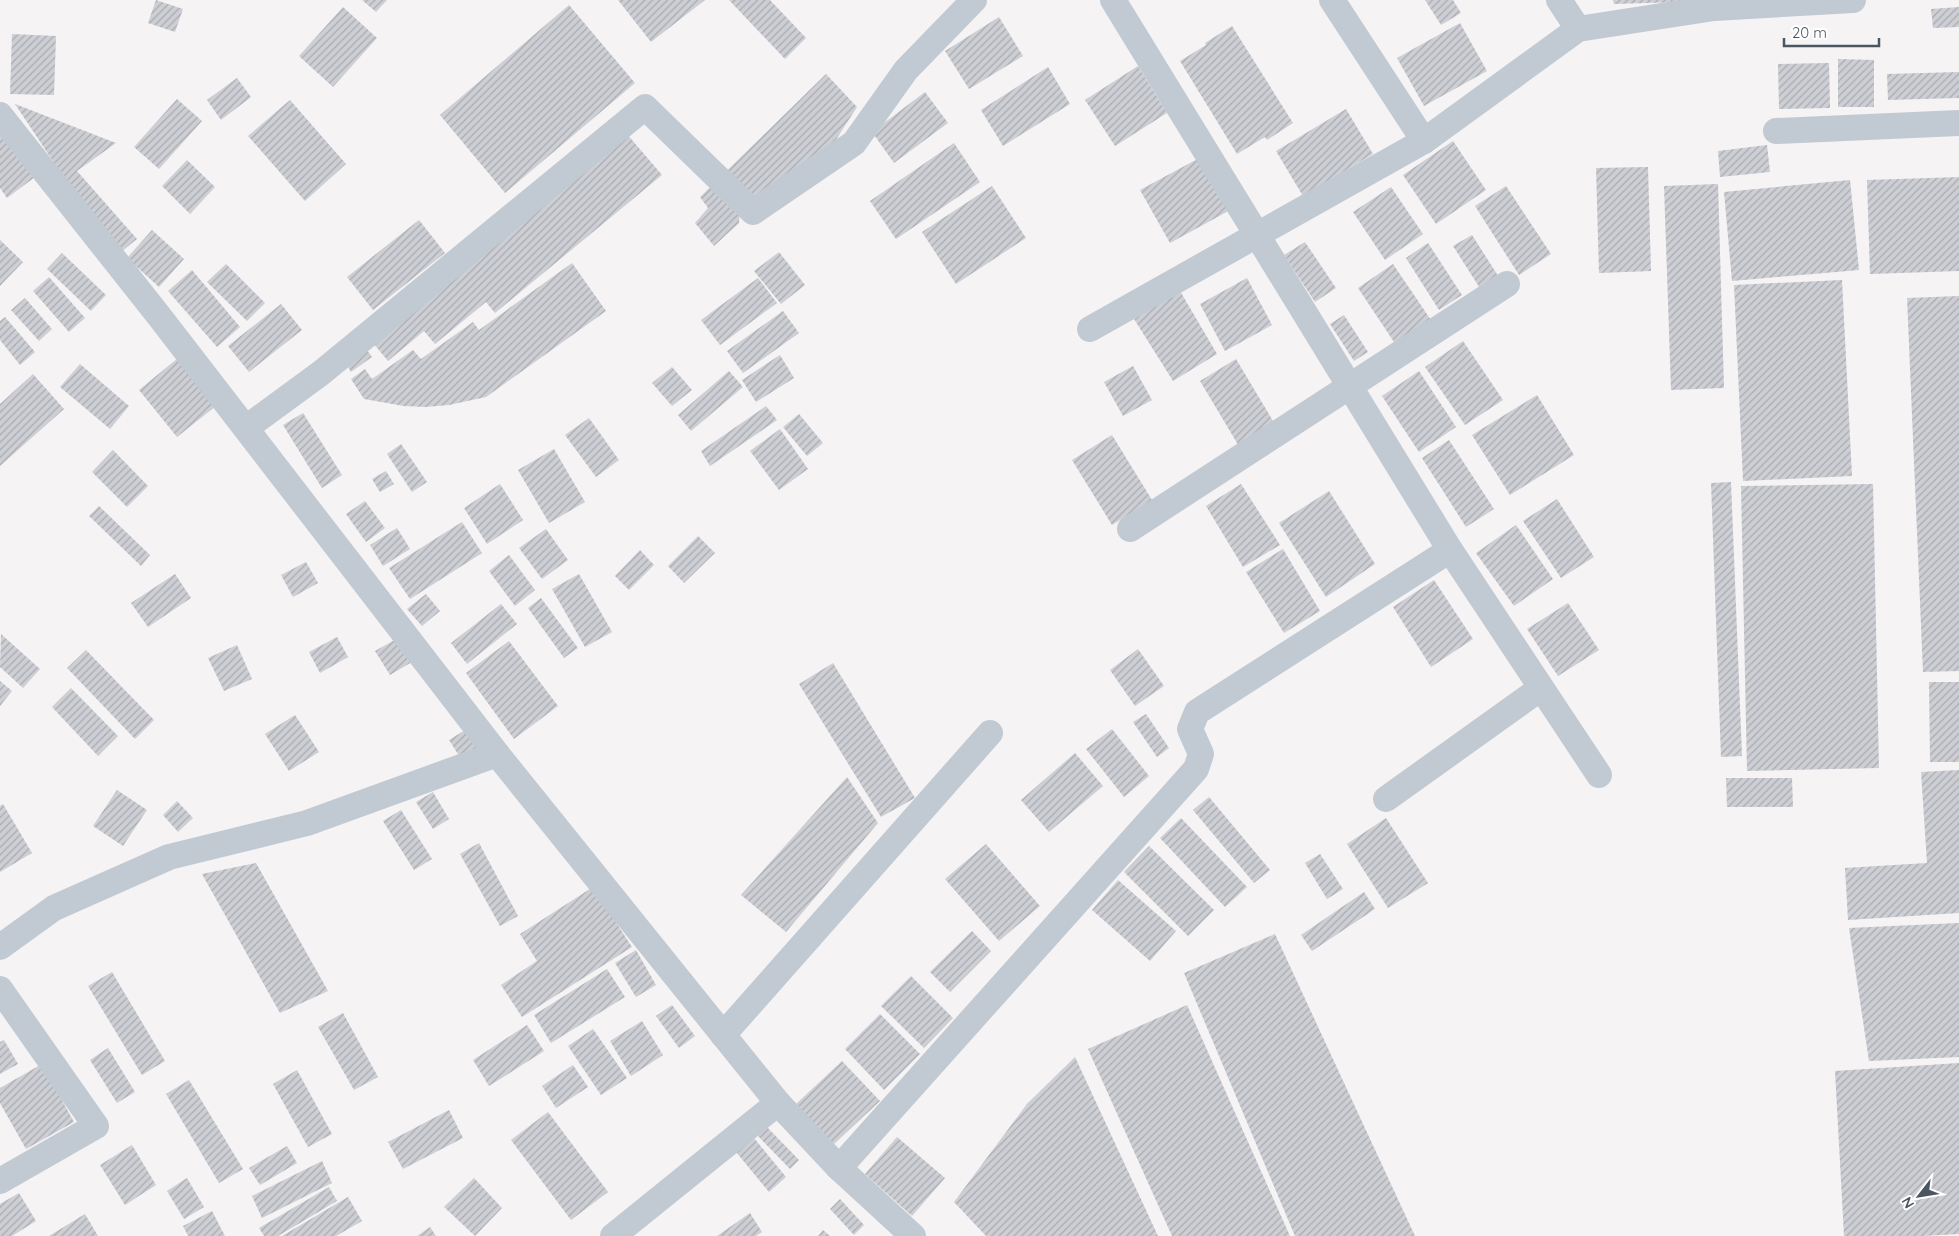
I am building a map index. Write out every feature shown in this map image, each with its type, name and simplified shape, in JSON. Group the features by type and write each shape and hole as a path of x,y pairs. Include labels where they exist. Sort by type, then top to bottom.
{"street":[{"path":"246,428 321,373 645,107 753,212 854,143 906,70 974,0"},
{"path":"1113,0 1450,550 1599,775"},
{"path":"1332,0 1424,142"},
{"path":"1559,0 1578,29"},
{"path":"1090,328 1424,142 1578,29 1714,4 1853,0"},
{"path":"0,115 159,316 497,754 778,1104 839,1168 913,1236"},
{"path":"1776,132 1959,123"},
{"path":"1130,529 1507,284"},
{"path":"839,1168 1196,769 1202,754 1190,728 1197,712 1450,550"},
{"path":"1386,799 1541,688"},
{"path":"723,1035 990,733"},
{"path":"0,947 54,908 169,857 307,823 497,754"},
{"path":"0,989 96,1126 0,1181"},
{"path":"613,1236 778,1104"}],"building":[{"path":"156,0 183,9 175,32 148,23"},
{"path":"362,0 387,0 376,12"},
{"path":"618,0 705,0 651,42"},
{"path":"729,0 770,0 806,38 785,59"},
{"path":"1425,0 1453,0 1461,13 1441,25"},
{"path":"1613,0 1680,0 1680,2 1614,4"},
{"path":"569,5 635,83 505,193 440,115"},
{"path":"343,7 377,38 333,87 299,56"},
{"path":"1959,7 1959,27 1933,28 1931,9"},
{"path":"999,17 1023,56 969,89 945,51"},
{"path":"1460,23 1487,71 1424,106 1397,58"},
{"path":"1232,26 1293,123 1267,140 1265,137 1237,154 1180,61"},
{"path":"12,34 56,36 54,95 10,94"},
{"path":"1838,59 1874,60 1874,107 1838,107"},
{"path":"1829,63 1830,108 1779,109 1778,64"},
{"path":"1138,66 1167,113 1115,146 1085,100"},
{"path":"1048,67 1070,104 1003,146 981,110"},
{"path":"1959,72 1959,98 1888,100 1887,74"},
{"path":"826,74 857,107 832,146 740,208 739,223 714,246 695,223 708,208 700,197"},
{"path":"237,78 251,97 221,120 207,100"},
{"path":"925,92 948,123 894,163 872,132"},
{"path":"177,99 202,121 159,169 134,147"},
{"path":"290,100 346,164 305,201 248,136"},
{"path":"15,104 116,143 77,171 137,239 116,256"},
{"path":"1346,109 1373,154 1303,196 1276,151"},
{"path":"0,130 35,177 7,198 0,188"},
{"path":"627,134 662,175 495,313 486,302 435,344 424,331 388,361 373,343"},
{"path":"1453,141 1486,190 1436,224 1403,175"},
{"path":"954,143 980,182 896,239 870,201"},
{"path":"1767,145 1770,172 1720,177 1718,151"},
{"path":"1203,156 1232,209 1170,243 1140,190"},
{"path":"187,160 215,187 190,214 162,186"},
{"path":"1648,167 1651,271 1599,273 1596,168"},
{"path":"1959,177 1959,271 1870,274 1867,180"},
{"path":"1850,180 1859,270 1732,281 1724,192"},
{"path":"1718,184 1724,388 1671,390 1664,186"},
{"path":"992,186 1026,238 956,284 922,232"},
{"path":"1506,186 1551,254 1519,275 1475,206"},
{"path":"1391,187 1423,234 1385,260 1353,212"},
{"path":"419,220 445,253 373,310 347,277"},
{"path":"152,230 184,259 159,287 127,258"},
{"path":"1472,235 1502,282 1483,293 1453,246"},
{"path":"0,240 23,262 0,286"},
{"path":"1305,242 1336,288 1315,302 1284,255"},
{"path":"1428,243 1462,295 1439,310 1406,258"},
{"path":"779,252 805,285 781,304 754,271"},
{"path":"62,253 106,295 91,311 47,269"},
{"path":"572,263 606,311 486,397 449,405 404,406 364,399 351,379 365,369 372,379 413,350 421,359 473,322 479,330"},
{"path":"226,264 265,303 247,321 207,282"},
{"path":"1393,264 1433,323 1398,348 1358,288"},
{"path":"192,270 240,327 217,347 168,291"},
{"path":"49,277 85,318 69,332 33,291"},
{"path":"758,278 777,303 720,345 701,320"},
{"path":"1247,278 1272,325 1225,351 1200,304"},
{"path":"1842,280 1852,476 1743,481 1734,285"},
{"path":"1180,291 1217,354 1173,381 1134,319"},
{"path":"1959,296 1959,671 1923,672 1907,298"},
{"path":"25,298 52,329 39,341 11,310"},
{"path":"281,304 302,330 249,372 228,346"},
{"path":"783,311 799,333 743,373 727,351"},
{"path":"1344,315 1368,352 1354,361 1330,324"},
{"path":"5,317 35,352 20,365 0,340 0,321"},
{"path":"1463,341 1503,400 1465,425 1425,367"},
{"path":"365,347 372,357 351,372 345,362"},
{"path":"780,355 794,378 756,402 742,380"},
{"path":"178,358 216,406 177,437 139,390"},
{"path":"1236,359 1279,431 1243,453 1200,381"},
{"path":"80,364 129,406 110,429 60,387"},
{"path":"1133,366 1152,400 1123,416 1104,382"},
{"path":"672,367 692,390 672,406 652,383"},
{"path":"729,371 743,387 691,431 678,415"},
{"path":"1419,371 1456,427 1419,452 1382,396"},
{"path":"33,374 64,409 0,466 0,404"},
{"path":"1537,395 1574,455 1510,495 1472,435"},
{"path":"766,406 777,420 710,466 701,451"},
{"path":"303,413 342,475 322,488 283,425"},
{"path":"799,414 823,443 807,456 783,427"},
{"path":"589,418 619,460 596,477 565,435"},
{"path":"780,429 808,469 779,490 750,451"},
{"path":"1112,435 1152,500 1112,525 1072,460"},
{"path":"1449,440 1494,509 1466,527 1422,458"},
{"path":"401,444 427,482 412,492 387,454"},
{"path":"554,449 585,502 549,523 518,470"},
{"path":"113,450 148,486 127,507 92,472"},
{"path":"386,471 394,484 380,492 372,479"},
{"path":"1731,482 1742,756 1721,757 1711,483"},
{"path":"500,484 523,520 487,544 464,508"},
{"path":"1241,484 1280,545 1243,567 1206,506"},
{"path":"1873,484 1879,768 1747,771 1741,486"},
{"path":"1329,491 1375,564 1326,597 1279,523"},
{"path":"1557,499 1594,557 1561,578 1523,521"},
{"path":"365,501 385,528 366,542 346,514"},
{"path":"99,506 150,555 141,566 89,516"},
{"path":"462,522 482,553 410,599 389,568"},
{"path":"1516,525 1553,579 1514,606 1476,553"},
{"path":"397,528 410,549 383,566 370,545"},
{"path":"546,529 568,560 542,579 519,548"},
{"path":"698,536 715,553 684,583 668,566"},
{"path":"1283,549 1320,611 1284,633 1246,572"},
{"path":"640,550 654,565 629,590 615,576"},
{"path":"509,555 535,590 515,606 489,571"},
{"path":"306,562 318,583 293,597 281,575"},
{"path":"175,574 191,598 148,627 131,603"},
{"path":"579,574 612,632 585,647 552,589"},
{"path":"1434,580 1473,639 1431,667 1393,607"},
{"path":"426,594 440,611 422,626 407,609"},
{"path":"541,598 578,648 564,658 528,608"},
{"path":"1568,603 1599,650 1558,676 1527,629"},
{"path":"501,604 517,624 467,664 451,643"},
{"path":"1,634 40,669 23,688 0,667"},
{"path":"337,637 348,657 320,673 309,652"},
{"path":"398,638 412,662 390,675 375,651"},
{"path":"509,641 558,706 514,739 466,673"},
{"path":"237,645 252,679 224,691 208,658"},
{"path":"1138,649 1164,686 1135,706 1110,670"},
{"path":"86,650 154,720 135,739 67,668"},
{"path":"833,663 915,798 881,817 799,684"},
{"path":"0,681 12,691 0,706"},
{"path":"1929,682 1959,682 1959,762 1930,762"},
{"path":"71,688 118,736 98,756 52,707"},
{"path":"1146,714 1169,748 1157,757 1133,722"},
{"path":"295,715 319,752 289,771 265,734"},
{"path":"470,727 484,748 463,762 449,740"},
{"path":"1112,729 1149,776 1124,797 1086,749"},
{"path":"1075,753 1103,786 1049,832 1021,800"},
{"path":"1959,770 1959,913 1848,920 1845,868 1927,863 1921,772"},
{"path":"847,777 878,823 786,932 741,895"},
{"path":"1726,778 1792,778 1793,807 1727,807"},
{"path":"117,790 147,810 123,846 93,826"},
{"path":"433,792 449,819 433,829 416,802"},
{"path":"1209,797 1270,870 1254,883 1193,810"},
{"path":"177,801 193,818 178,832 163,815"},
{"path":"3,804 32,853 0,872 0,806"},
{"path":"401,810 432,859 414,870 383,821"},
{"path":"1181,818 1247,887 1225,907 1160,838"},
{"path":"1386,818 1428,883 1388,908 1347,844"},
{"path":"479,843 518,916 500,926 460,854"},
{"path":"986,844 1040,906 999,941 945,879"},
{"path":"1149,846 1214,910 1188,936 1124,872"},
{"path":"1320,854 1343,889 1327,899 1305,863"},
{"path":"256,863 328,991 280,1013 202,874"},
{"path":"1118,880 1176,931 1150,961 1092,910"},
{"path":"593,887 632,947 522,1017 501,985 537,961 520,934"},
{"path":"1364,892 1375,909 1312,951 1301,935"},
{"path":"1959,923 1959,1057 1869,1061 1849,928"},
{"path":"972,931 991,951 950,992 930,972"},
{"path":"1275,934 1415,1236 1295,1236 1184,973"},
{"path":"636,950 656,985 636,997 615,963"},
{"path":"607,969 625,997 551,1043 534,1015"},
{"path":"112,972 165,1061 142,1075 88,986"},
{"path":"911,976 953,1018 924,1048 881,1006"},
{"path":"672,1005 695,1036 679,1048 656,1016"},
{"path":"1187,1005 1290,1236 1172,1236 1088,1049"},
{"path":"343,1013 378,1077 354,1090 318,1027"},
{"path":"880,1014 920,1054 884,1090 845,1049"},
{"path":"642,1021 663,1055 631,1076 610,1041"},
{"path":"527,1025 544,1051 489,1086 473,1060"},
{"path":"593,1029 627,1078 601,1095 568,1046"},
{"path":"4,1040 18,1064 0,1074 0,1042"},
{"path":"108,1048 135,1092 117,1103 90,1060"},
{"path":"1075,1057 1158,1236 986,1236 954,1202 1027,1104"},
{"path":"842,1061 880,1101 834,1144 796,1104"},
{"path":"1959,1063 1959,1234 1844,1236 1835,1071"},
{"path":"42,1064 74,1122 26,1149 0,1103 0,1088"},
{"path":"573,1065 588,1087 556,1108 542,1086"},
{"path":"297,1070 332,1134 308,1147 273,1084"},
{"path":"189,1080 243,1169 219,1183 166,1094"},
{"path":"449,1110 463,1138 403,1169 388,1142"},
{"path":"548,1112 608,1192 571,1220 511,1140"},
{"path":"766,1126 799,1160 790,1169 757,1135"},
{"path":"897,1137 945,1178 912,1216 865,1174"},
{"path":"754,1138 786,1177 769,1192 736,1152"},
{"path":"132,1145 156,1185 125,1205 100,1165"},
{"path":"287,1146 297,1163 260,1185 249,1168"},
{"path":"322,1161 332,1183 262,1218 252,1196"},
{"path":"187,1178 204,1207 184,1219 167,1191"},
{"path":"474,1178 502,1208 475,1236 444,1207"},
{"path":"329,1187 337,1201 278,1236 264,1236 259,1228"},
{"path":"19,1193 36,1221 12,1236 0,1236 0,1204"},
{"path":"348,1197 362,1221 336,1236 282,1236"},
{"path":"840,1199 864,1225 854,1235 830,1209"},
{"path":"212,1211 225,1236 188,1236 183,1226"},
{"path":"750,1213 762,1232 756,1236 717,1236"},
{"path":"85,1214 98,1236 49,1236"},
{"path":"430,1227 436,1236 417,1236"},
{"path":"823,1230 830,1236 818,1236"}]}
